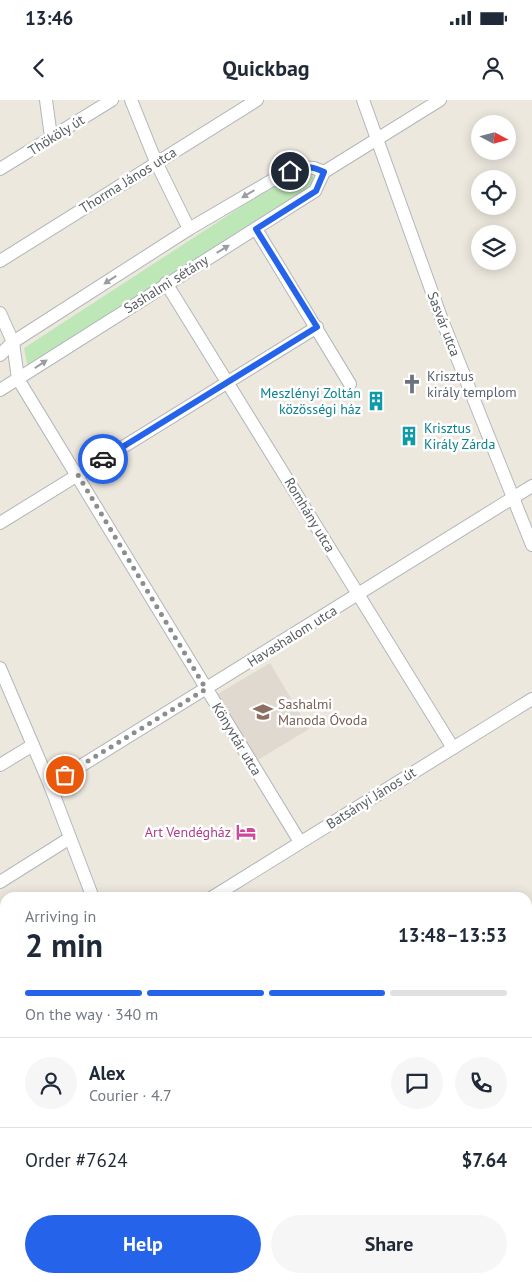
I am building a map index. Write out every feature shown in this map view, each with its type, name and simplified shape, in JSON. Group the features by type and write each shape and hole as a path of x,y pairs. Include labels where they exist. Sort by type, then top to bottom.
{"street":[{"path":"46,100 52,137"},
{"name":"Thököly út","path":"0,169 112,100"},
{"path":"131,100 156,162 189,229"},
{"name":"Thorma János utca","path":"0,261 257,100"},
{"name":"Sasvár utca","path":"363,100 442,320 532,545"},
{"name":"Sashalmi sétány","path":"0,390 166,283 316,191 324,172 440,100"},
{"path":"0,356 13,342 189,229 281,175 299,167 314,168 324,172"},
{"path":"256,229 350,384"},
{"name":"Romhány utca","path":"166,283 453,748"},
{"path":"0,313 13,342 18,379"},
{"path":"0,523 317,327"},
{"name":"Könyvtár utca","path":"18,379 300,842"},
{"name":"Havashalom utca","path":"50,785 532,486"},
{"path":"0,668 50,785 91,892"},
{"name":"Batsányi János út","path":"221,892 532,699"},
{"path":"0,765 33,744"},
{"path":"0,882 70,838"}],"shaded area":[{"name":"Sashalmi Manoda Óvoda","path":"270,663 309,729 256,761 216,695"}],"green space":[{"path":"301,172 311,173 316,181 312,189 28,368 24,348 250,201"}],"way so far":[{"path":"65,775 206,689 78,475 103,459"}],"place":[{"name":"Krisztus király templom","path":"412,384"},
{"name":"Meszlényi Zoltán közösségi ház","path":"376,401"},
{"name":"Krisztus Király Zárda","path":"409,436"},
{"name":"Sashalmi Manoda Óvoda","path":"263,712"},
{"name":"Art Vendégház","path":"246,832"}],"route":[{"path":"103,459 317,327 256,229 316,191 324,172 314,168 299,167 290,171"}]}
